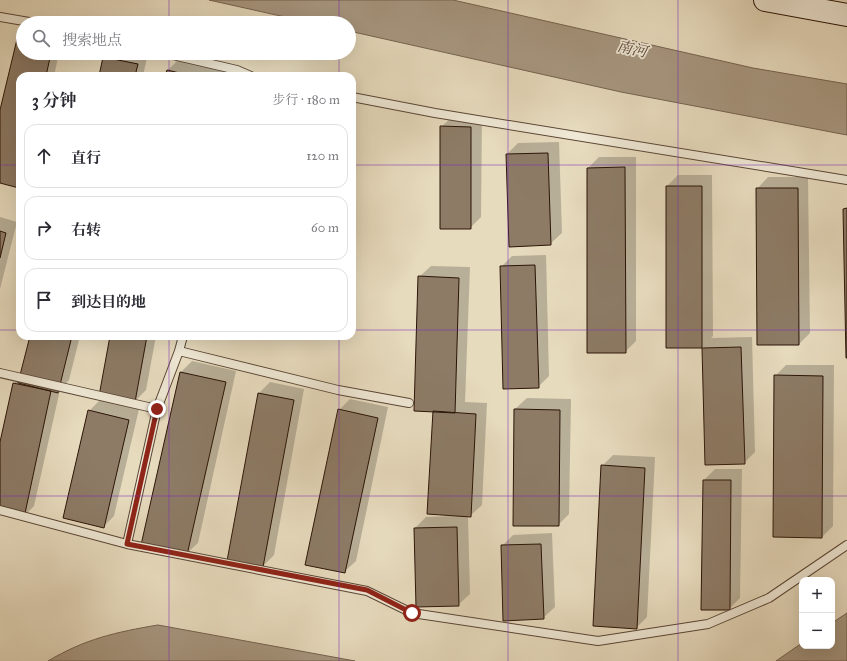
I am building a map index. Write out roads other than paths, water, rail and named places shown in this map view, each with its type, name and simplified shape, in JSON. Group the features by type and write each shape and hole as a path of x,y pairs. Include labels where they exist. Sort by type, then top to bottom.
{"main road":[{"path":"765,0 847,15"}],"lane":[{"path":"0,16 16,19"},
{"path":"194,60 240,72"},
{"path":"356,97 435,113 847,180"},
{"path":"127,544 157,409 182,340"},
{"path":"179,351 338,390 409,403"},
{"path":"0,373 157,409"},
{"path":"0,510 127,544 367,590 412,613 598,641 708,624 769,598 847,545"}],"water":[{"name":"南河","path":"209,0 453,0 753,68 847,84 847,135 621,92 356,33 356,16 281,16"},
{"path":"847,613 847,661 776,661 799,645 799,649 835,649 835,621"},
{"path":"158,625 355,661 48,661 75,647 101,637 128,630"}]}
